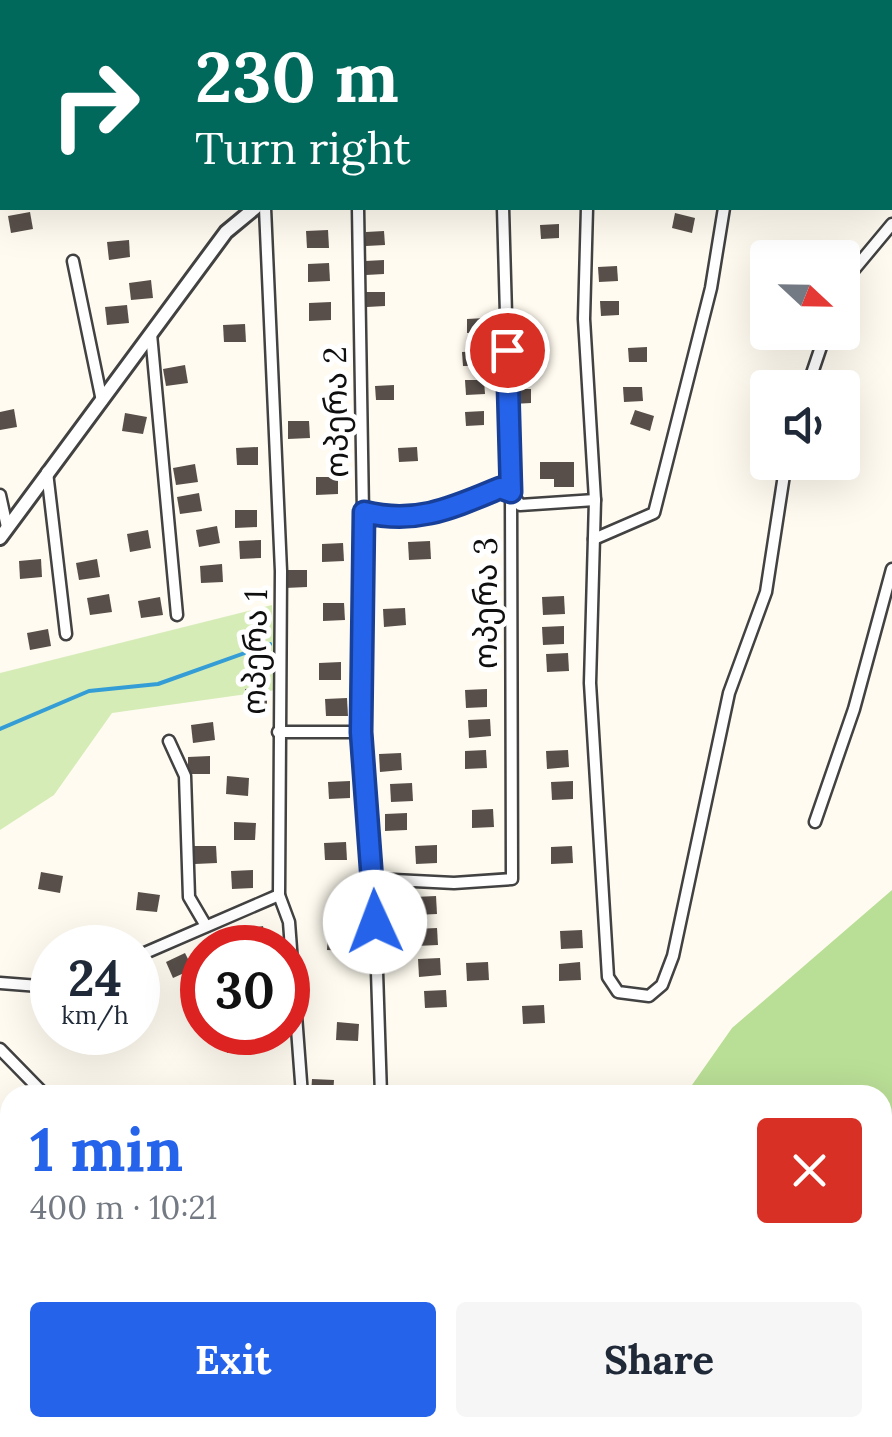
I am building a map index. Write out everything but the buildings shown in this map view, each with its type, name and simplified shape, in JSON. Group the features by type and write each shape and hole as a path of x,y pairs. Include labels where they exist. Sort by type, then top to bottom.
{"street":[{"path":"4,533 226,232 253,210"},
{"name":"ოპერა 1","path":"265,210 281,572 279,895 289,922 301,1085"},
{"name":"ოპერა 2","path":"358,210 364,512 361,732 374,880 381,1085"},
{"name":"ოპერა 3","path":"374,880 454,883 512,879 511,492 503,210"},
{"path":"587,210 584,320 596,500 591,701 608,977 618,992 650,996 662,985 673,956 729,692 766,592 783,480"},
{"path":"594,539 654,513 711,288 724,210"},
{"path":"860,262 892,224"},
{"path":"73,261 102,401"},
{"path":"151,334 177,615"},
{"path":"48,472 66,634"},
{"path":"364,512 398,521 456,506 500,488 511,492 520,505 596,500"},
{"path":"0,495 4,533"},
{"path":"815,822 854,709 892,568"},
{"path":"278,732 361,732"},
{"path":"169,740 185,776 189,896 205,925"},
{"path":"208,925 279,895"},
{"path":"0,982 30,985"},
{"path":"0,1049 35,1085"}],"green space":[{"path":"272,605 276,690 112,713 54,795 0,830 0,673"},
{"path":"892,890 892,1085 692,1085 732,1028"}],"waterway":[{"path":"0,729 89,691 158,684 270,644"}],"route":[{"path":"375,922 361,732 364,512 398,521 456,506 500,488 511,492 507,350"}]}
